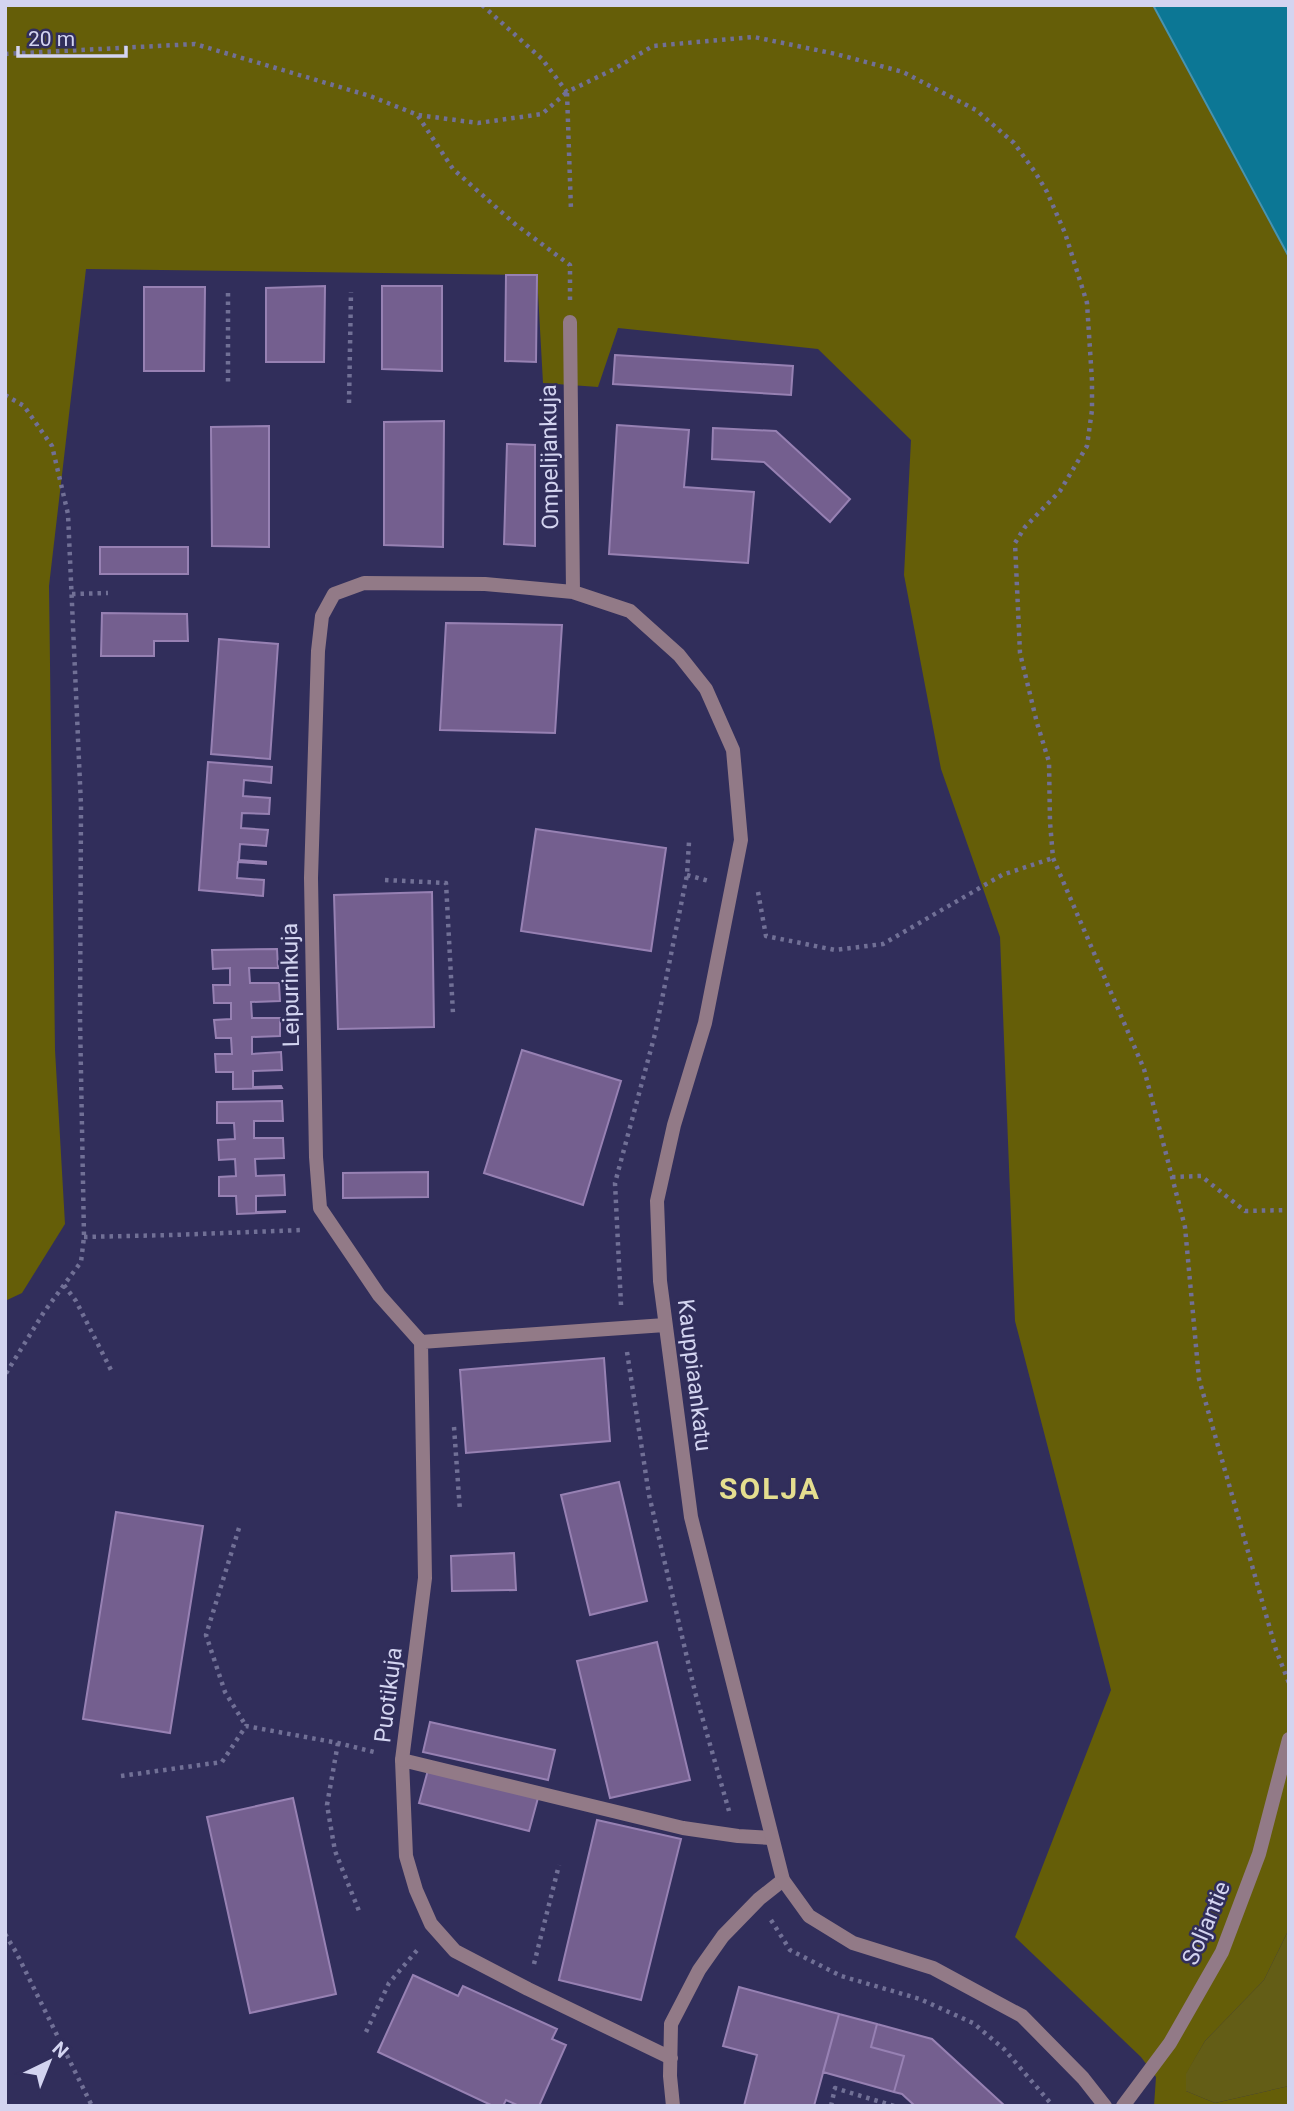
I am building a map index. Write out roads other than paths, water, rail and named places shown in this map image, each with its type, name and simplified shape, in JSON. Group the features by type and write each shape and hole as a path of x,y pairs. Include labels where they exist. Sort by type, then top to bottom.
{"street":[{"name":"Ompelijankuja","path":"570,321 573,593"},
{"name":"Leipurinkuja","path":"421,1342 379,1295 320,1208 316,1157 311,878 318,651 322,616 334,594 364,583 485,584 573,593"},
{"name":"Kauppiaankatu","path":"573,593 630,611 679,655 706,689 733,750 741,839 705,1023 674,1125 657,1201 660,1281 691,1517 783,1880 809,1916 853,1943 933,1968 1022,2016 1083,2078 1105,2106"},
{"path":"421,1342 664,1325"},
{"name":"Puotikuja","path":"421,1342 425,1578 402,1760 683,1828 771,1838"},
{"name":"Soljantie","path":"1123,2106 1170,2043 1222,1952 1259,1854 1289,1739"},
{"path":"402,1760 406,1856 416,1890 431,1924 455,1951 671,2058"},
{"path":"673,2106 670,2076 671,2024 699,1970 723,1936 759,1899 783,1880"}],"water":[{"path":"1153,5 1289,5 1289,257"}],"district":[{"name":"SOLJA","path":"770,1489"}]}
